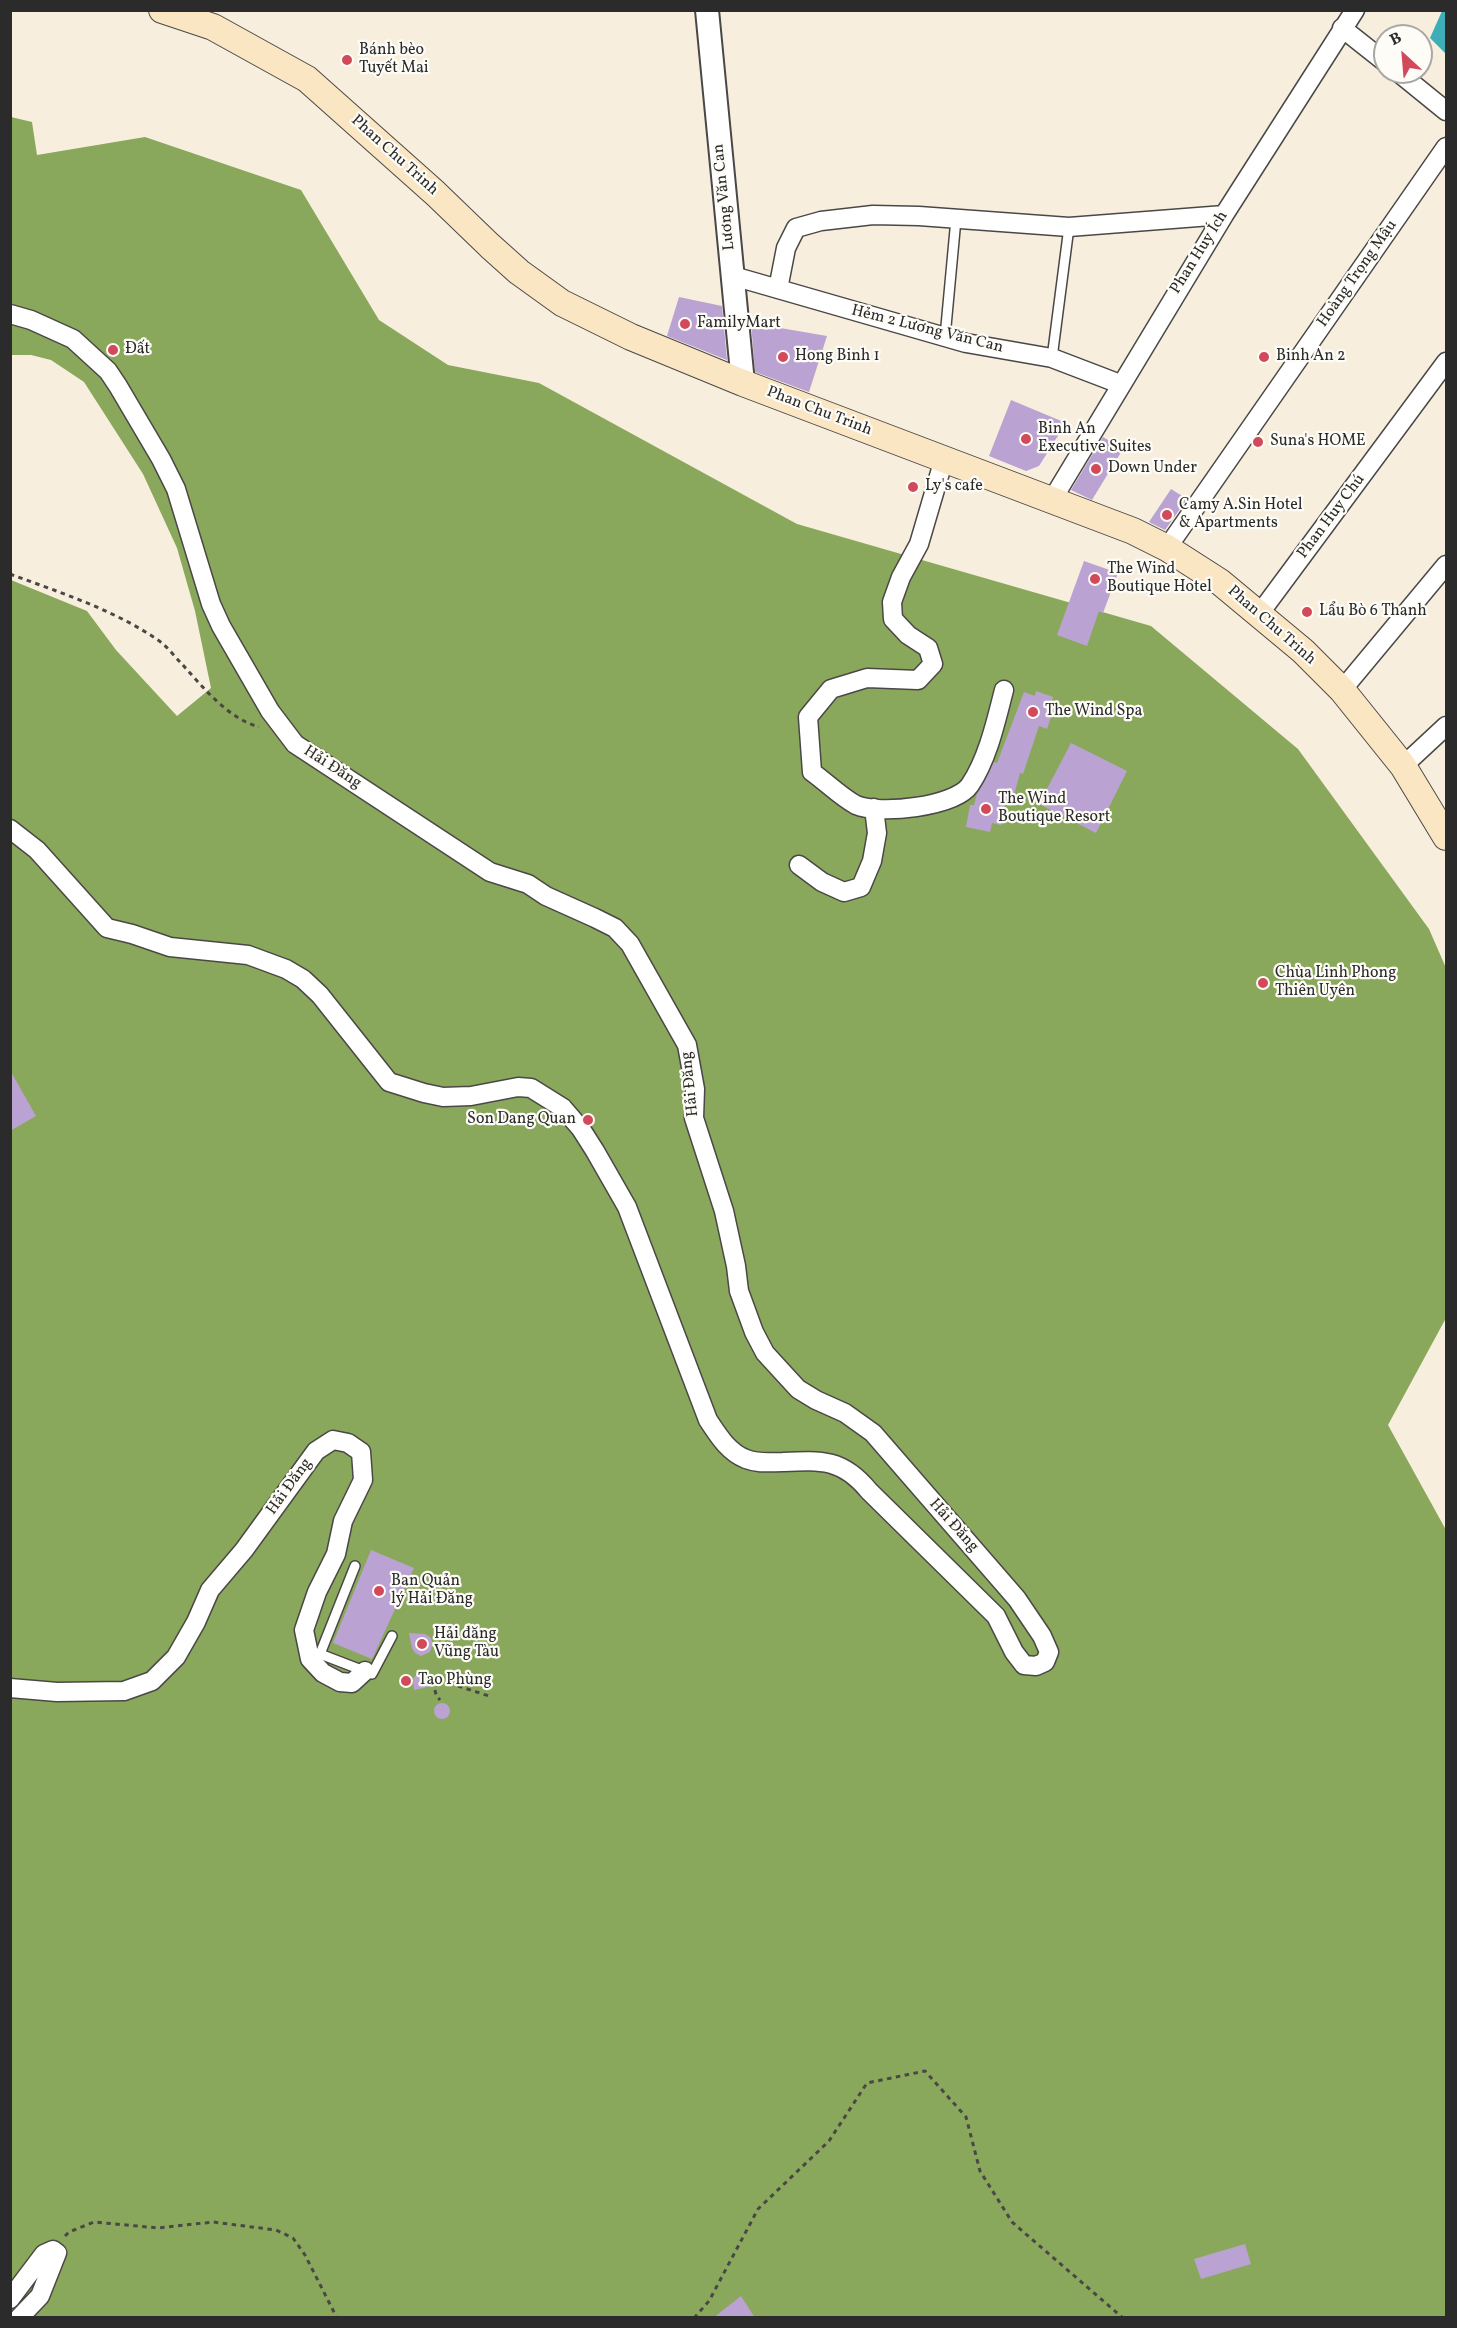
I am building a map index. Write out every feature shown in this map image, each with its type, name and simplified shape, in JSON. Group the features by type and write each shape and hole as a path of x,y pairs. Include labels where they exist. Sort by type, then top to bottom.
{"main road":[{"name":"Phan Chu Trinh","path":"162,10 214,23 306,79 435,193 519,272 562,303 631,336 743,383 1133,531 1167,548 1220,582 1303,651 1342,690 1403,766 1446,837"}],"street":[{"name":"Lương Văn Can","path":"707,10 743,383"},
{"name":"Phan Huy Ích","path":"1052,500 1224,215 1355,10"},
{"path":"1342,28 1373,53"},
{"path":"1413,84 1446,111"},
{"name":"Hoàng Trọng Mậu","path":"1167,548 1446,147"},
{"path":"778,289 786,248 796,228 821,221 873,215 1069,227 1224,215"},
{"name":"Hẻm 2 Lương Văn Can","path":"733,276 966,343 1052,358 1120,384"},
{"name":"Hải Đăng","path":"10,314 31,320 73,339 108,371 118,386 176,489 211,604 221,626 281,727 296,744 312,757 490,872 528,884 546,896 615,928 630,944 687,1045 695,1089 694,1118 724,1211 739,1292 754,1332 765,1353 798,1389 845,1413 873,1432 1017,1599 1042,1636 1049,1652 1045,1662 1036,1666 1024,1665 1014,1652 996,1616 869,1491 857,1476 836,1463 799,1461 762,1463 745,1459 721,1440 708,1420 627,1207 581,1129 563,1108 531,1088 518,1087 471,1096 443,1096 424,1093 389,1082 320,995 303,979 286,969 248,955 170,947 107,928 37,849 10,829"},
{"name":"Phan Huy Chú","path":"1260,613 1446,362"},
{"path":"944,459 919,544 901,577 892,602 893,618 908,635 928,648 933,664 918,680 867,678 831,689 808,717 812,772 857,805 874,808 913,808 940,803 969,787 992,736 1004,690"},
{"path":"1342,690 1446,565"},
{"path":"1403,766 1446,726"},
{"path":"799,865 822,882 844,892 861,887 872,861 877,833 874,808"},
{"name":"Hải Đăng","path":"10,1688 57,1692 124,1691 152,1681 176,1657 196,1622 210,1590 244,1550 316,1450 333,1440 348,1443 361,1452 363,1480 343,1521 336,1554 317,1592 304,1630 310,1659 324,1673 340,1682 352,1683 365,1671"},
{"path":"10,2299 44,2254 52,2250 57,2253 40,2296 20,2318"}],"lane":[{"path":"945,337 956,219"},
{"path":"1052,358 1069,227"},
{"path":"355,1566 320,1654 372,1674 392,1636"}],"path":[{"path":"10,574 75,598 124,621 163,644 215,700 241,720 257,727 272,729 281,727"},
{"path":"458,1686 492,1697"},
{"path":"435,1690 440,1700"},
{"path":"694,2318 709,2301 758,2209 830,2141 867,2083 925,2071 966,2117 980,2171 1012,2222 1123,2318"},
{"path":"52,2250 69,2232 94,2222 158,2228 213,2222 276,2230 293,2238 305,2255 337,2318"}],"green space":[{"path":"11,117 32,122 37,155 145,137 301,190 379,320 448,365 539,383 797,524 1151,626 1298,749 1429,929 1446,968 1446,1318 1388,1425 1446,1530 1446,2317 11,2317 11,580 87,611 116,650 177,716 211,688 195,611 177,548 143,474 84,382 51,360 31,355 11,355"}],"water":[{"path":"1442,11 1446,11 1446,54 1433,41 1433,31"}],"building":[{"path":"679,297 722,306 727,360 667,336"},
{"name":"Hong Binh 1","path":"751,323 827,336 809,392 755,372"},
{"name":"Binh An Executive Suites","path":"1011,400 1066,423 1039,466 1026,471 989,456"},
{"name":"Down Under","path":"1103,437 1123,449 1092,500 1071,490"},
{"name":"Camy A.Sin Hotel & Apartments","path":"1171,489 1187,499 1165,530 1149,522"},
{"path":"1084,561 1118,573 1103,613 1099,611 1087,646 1057,635"},
{"path":"1036,691 1053,697 1051,704 1055,705 1047,729 1039,726 1023,774 1020,773 1011,806 1005,805 1001,825 992,823 990,832 966,827 970,805 974,805 977,794 994,762 997,763 1024,692 1035,696"},
{"path":"1071,743 1127,771 1096,833 1039,804"},
{"path":"10,1070 36,1116 10,1131"},
{"name":"Ban Quản lý Hải Đăng","path":"371,1550 414,1568 372,1659 333,1643"},
{"name":"Hải đăng Vũng Tàu","path":"409,1633 425,1634 430,1637 433,1643 430,1652 421,1656 415,1653"},
{"path":"420,1672 432,1686 414,1690 413,1678"},
{"path":"439,1703 445,1703 450,1711 448,1717 439,1719 434,1714 434,1708"},
{"path":"1245,2244 1251,2264 1201,2279 1194,2259"},
{"path":"741,2296 755,2318 713,2318"}],"place":[{"name":"Bánh bèo Tuyết Mai","path":"347,60"},
{"name":"FamilyMart","path":"685,324"},
{"name":"Đất","path":"113,350"},
{"name":"Hong Binh 1","path":"783,357"},
{"name":"Binh An 2","path":"1264,357"},
{"name":"Binh An Executive Suites","path":"1026,439"},
{"name":"Suna's HOME","path":"1258,442"},
{"name":"Down Under","path":"1096,469"},
{"name":"Ly's cafe","path":"913,487"},
{"name":"Camy A.Sin Hotel & Apartments","path":"1167,515"},
{"name":"The Wind Boutique Hotel","path":"1095,579"},
{"name":"Lẩu Bò 6 Thanh","path":"1307,612"},
{"name":"The Wind Spa","path":"1033,712"},
{"name":"The Wind Boutique Resort","path":"986,809"},
{"name":"Chùa Linh Phong Thiên Uyên","path":"1263,983"},
{"name":"Son Dang Quan","path":"588,1120"},
{"name":"Ban Quản lý Hải Đăng","path":"379,1591"},
{"name":"Hải đăng Vũng Tàu","path":"422,1644"},
{"name":"Tao Phùng","path":"406,1681"}]}
